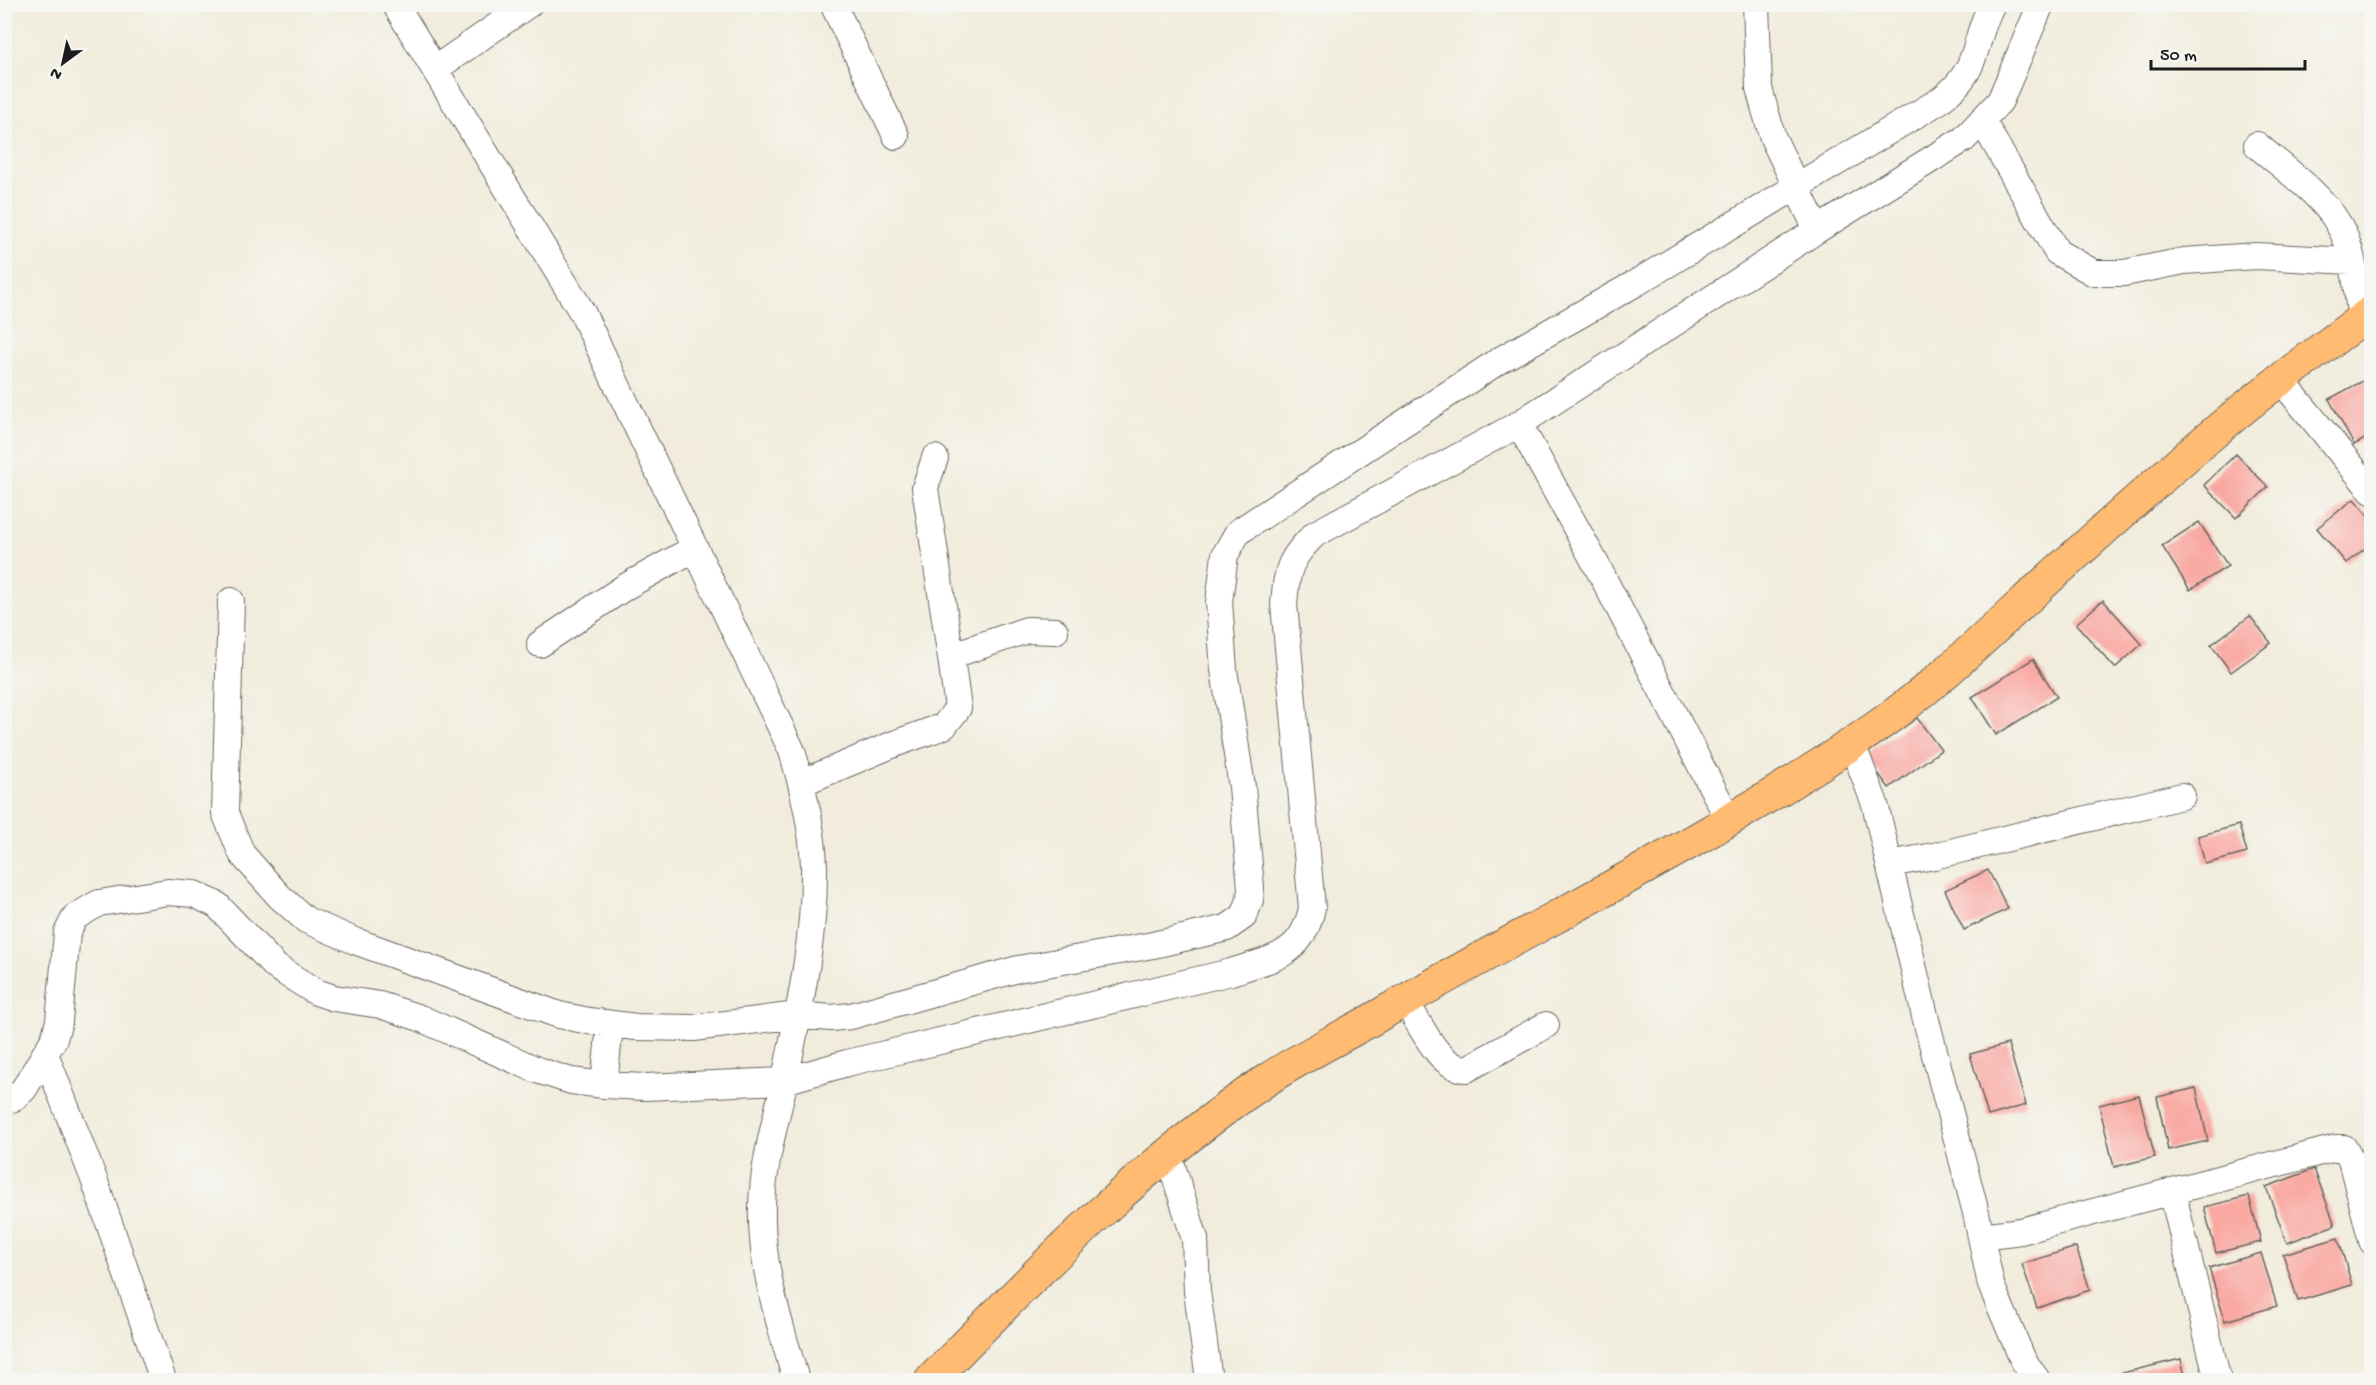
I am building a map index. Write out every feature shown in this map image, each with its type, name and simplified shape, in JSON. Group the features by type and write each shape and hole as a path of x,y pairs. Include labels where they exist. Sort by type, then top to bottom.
{"main road":[{"path":"931,1380 1077,1234 1168,1153 1270,1077 1405,1000 1730,822 1852,744 1920,696 2112,523 2247,406 2366,315"}],"street":[{"path":"396,4 582,312 792,751 801,783 814,865 813,908 796,1021 764,1173 762,1209 766,1266 796,1380"},
{"path":"435,69 529,4"},
{"path":"833,4 896,136"},
{"path":"1756,4 1759,88 1762,103 1773,138 1814,225"},
{"path":"231,601 225,813 242,854 279,896 306,920 355,941 559,1015 610,1029 694,1028 851,1016 1018,969 1153,945 1236,924 1248,907 1251,888 1242,787 1224,670 1219,602 1225,555 1238,532 1500,360 1799,190 1939,101 1962,82 1970,68 1992,4"},
{"path":"4,1101 14,1098 24,1089 46,1056 59,1021 68,933 75,917 99,903 185,892 217,905 276,967 316,992 334,998 380,1005 410,1015 537,1070 571,1081 604,1078 645,1087 785,1077 1231,972 1278,956 1299,943 1308,928 1311,908 1284,604 1286,577 1295,553 1315,534 1520,424 1814,225 1964,139 1983,122 2000,101 2041,4"},
{"path":"1983,122 2057,252 2094,273 2124,273 2184,261 2256,256 2351,261"},
{"path":"2257,145 2327,208 2340,226 2366,315"},
{"path":"2281,380 2372,491"},
{"path":"1520,424 1598,566 1730,822"},
{"path":"801,783 944,726 958,708 925,489 935,458"},
{"path":"540,644 625,587 695,548"},
{"path":"951,658 1027,630 1054,631"},
{"path":"1852,744 1875,804 1991,1285 1999,1307 2037,1380"},
{"path":"1889,864 1934,856 2182,796"},
{"path":"1405,1000 1442,1059 1458,1069 1467,1069 1546,1025"},
{"path":"604,1078 610,1029"},
{"path":"46,1056 95,1182 163,1380"},
{"path":"1981,1236 2021,1231 2282,1160 2336,1148 2344,1149 2351,1160 2372,1241"},
{"path":"1168,1153 1195,1239 1200,1320 1209,1380"},
{"path":"2172,1191 2218,1380"}],"building":[{"path":"2372,376 2372,435 2354,445 2329,399"},
{"path":"2236,454 2268,487 2236,518 2204,485"},
{"path":"2354,499 2372,520 2372,543 2346,563 2317,528"},
{"path":"2199,522 2228,566 2190,590 2162,546"},
{"path":"2103,600 2142,644 2115,668 2076,624"},
{"path":"2250,616 2271,643 2231,672 2211,645"},
{"path":"2033,659 2057,697 1996,735 1972,697"},
{"path":"1917,718 1941,750 1889,788 1865,755"},
{"path":"2239,825 2247,853 2205,864 2198,836"},
{"path":"1988,870 2008,909 1964,930 1945,890"},
{"path":"2008,1044 2026,1105 1988,1116 1970,1054"},
{"path":"2196,1088 2208,1141 2168,1150 2157,1097"},
{"path":"2139,1095 2155,1157 2114,1167 2099,1105"},
{"path":"2314,1169 2335,1225 2287,1243 2266,1187"},
{"path":"2249,1196 2261,1242 2216,1253 2204,1207"},
{"path":"2338,1238 2352,1285 2298,1301 2283,1254"},
{"path":"2076,1247 2090,1290 2037,1308 2022,1264"},
{"path":"2261,1253 2277,1306 2225,1321 2209,1268"},
{"path":"2181,1359 2186,1380 2124,1380 2122,1373"}]}
